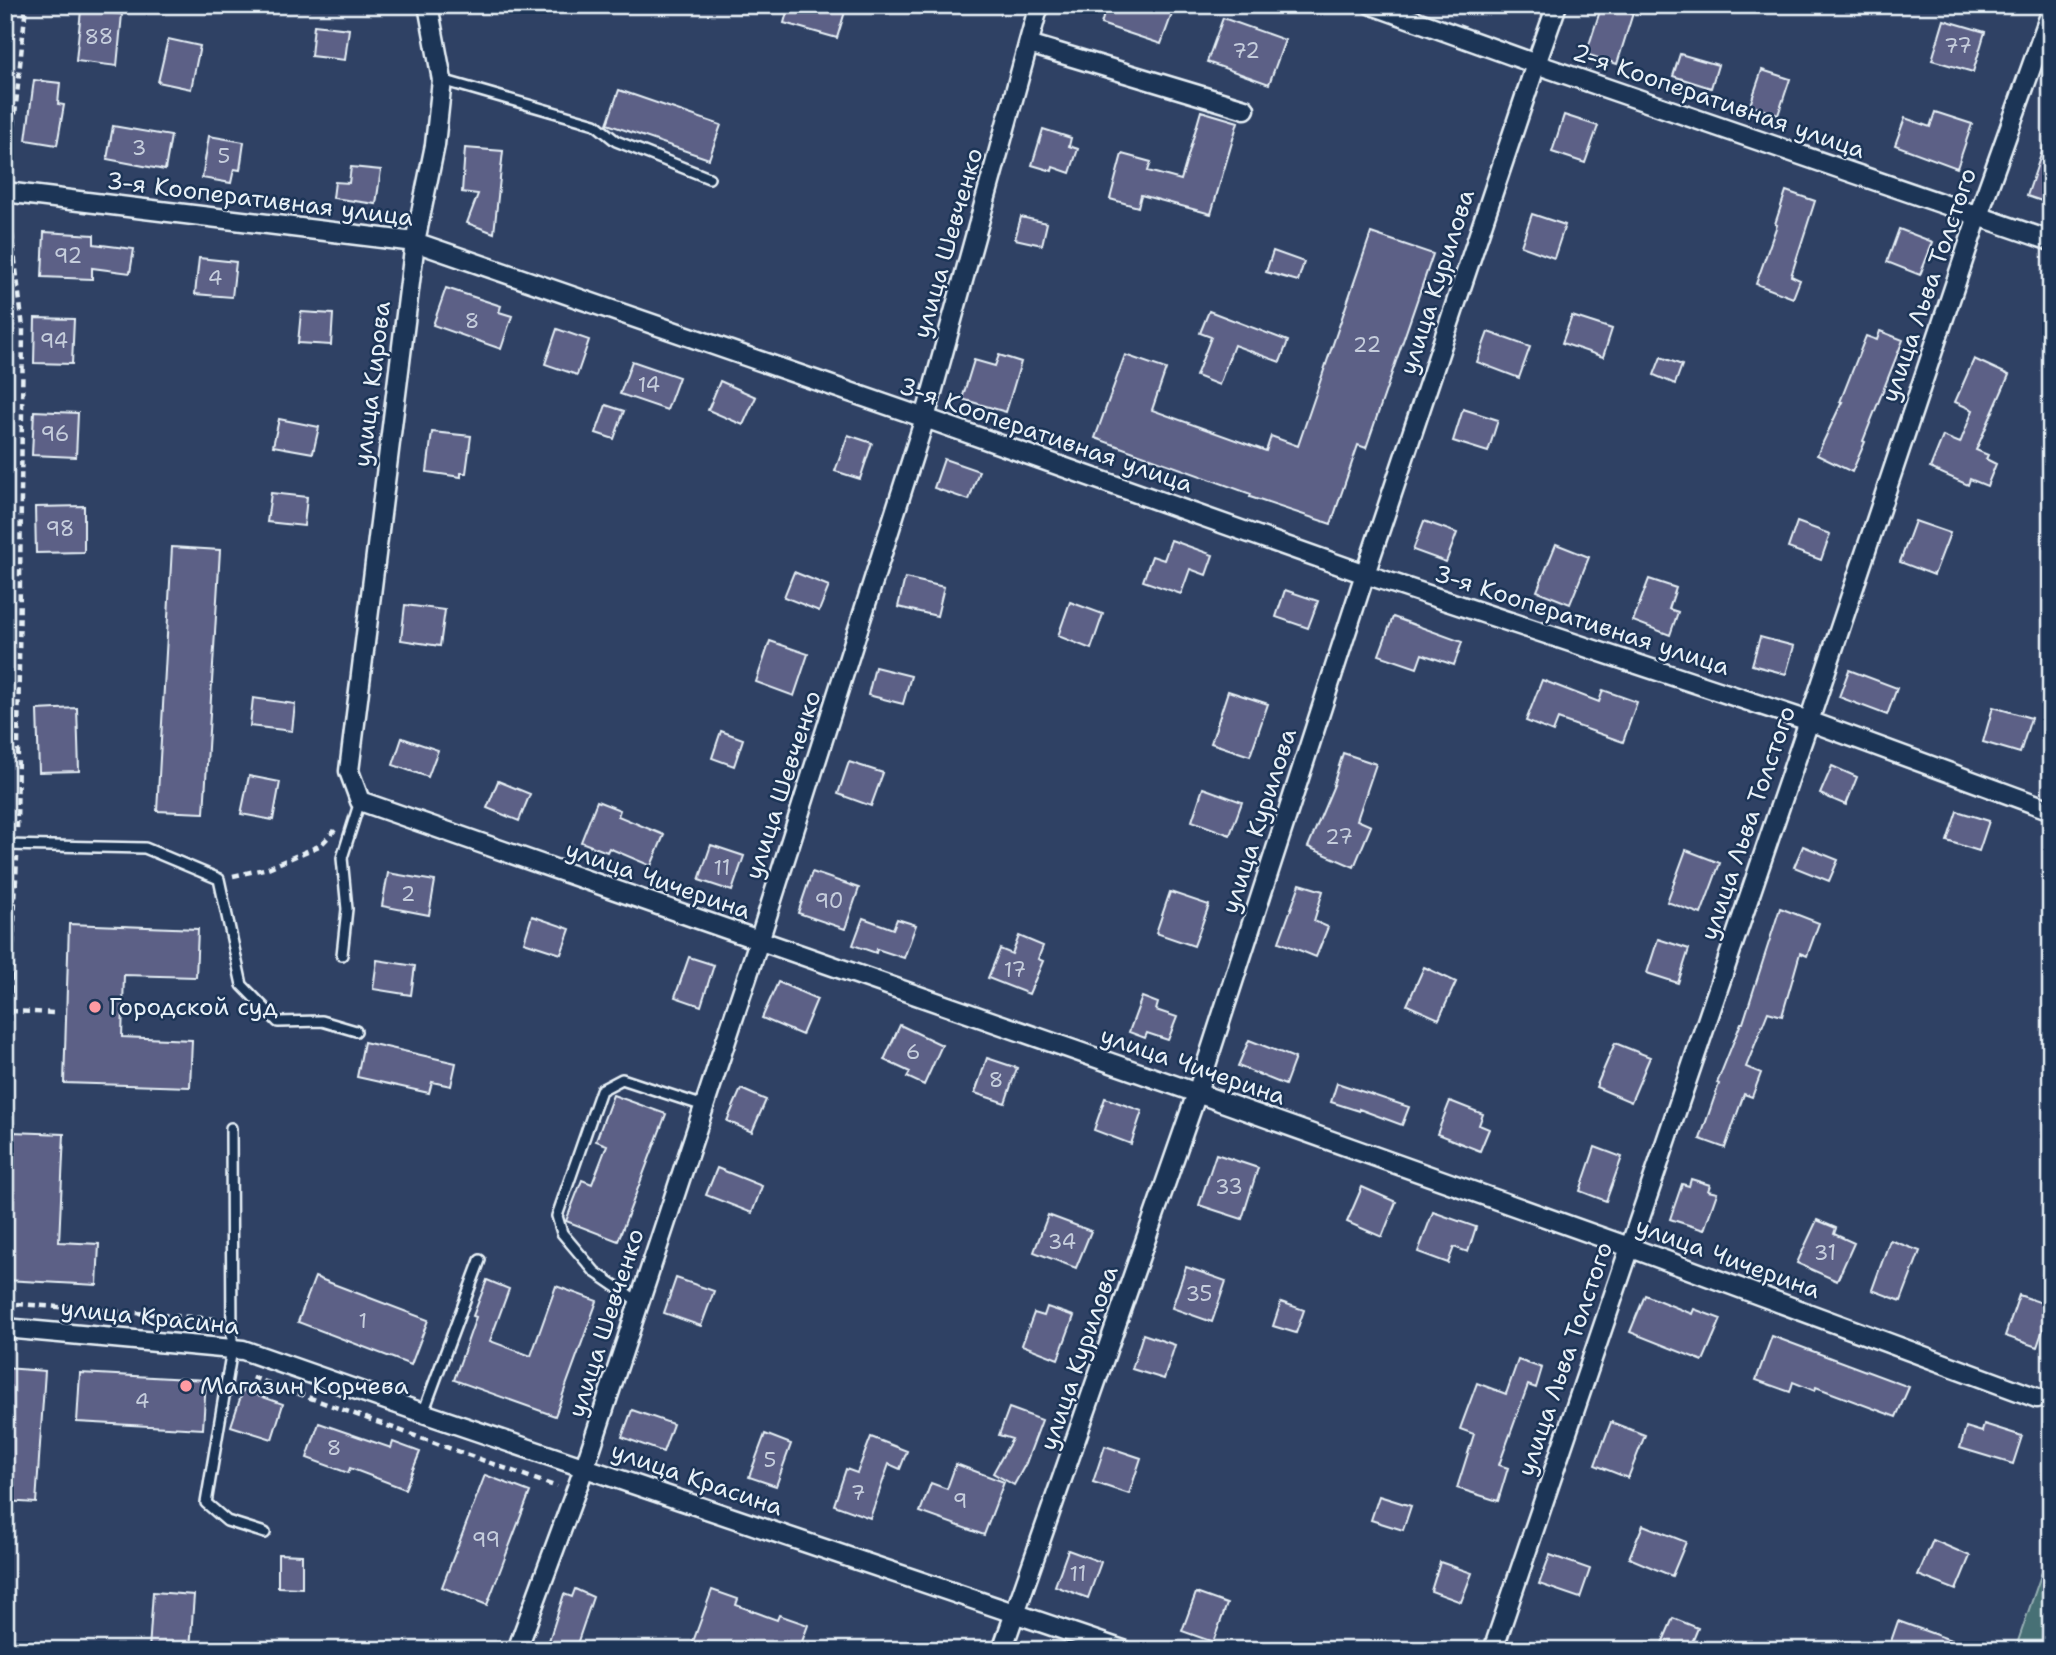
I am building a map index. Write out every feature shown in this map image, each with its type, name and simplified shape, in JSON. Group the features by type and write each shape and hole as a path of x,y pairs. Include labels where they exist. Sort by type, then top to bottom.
{"street":[{"name":"улица Кирова","path":"360,801 349,771 415,242 435,145 442,80 428,5"},
{"name":"улица Шевченко","path":"517,1650 585,1466 759,941 925,418 1040,5"},
{"name":"2-я Кооперативная улица","path":"1372,5 2051,241"},
{"name":"улица Курилова","path":"1002,1650 1197,1093 1365,574 1557,5"},
{"name":"улица Льва Толстого","path":"1493,1650 1978,216 2051,12"},
{"path":"1029,44 1245,109"},
{"name":"3-я Кооперативная улица","path":"6,192 415,242 925,418 1365,574 1809,721 2051,810"},
{"name":"улица Чичерина","path":"360,801 1197,1093 1629,1247 2037,1398"},
{"name":"улица Красина","path":"5,1328 243,1350 1123,1650"}],"lane":[{"path":"442,80 595,124 616,141 709,178"},
{"path":"342,955 347,909 342,859 360,801"},
{"path":"5,845 145,848 219,878 242,985 278,1022 322,1021 356,1031"},
{"path":"639,1303 595,1272 562,1233 556,1216 601,1090 622,1079 704,1106"},
{"path":"232,1128 232,1349 206,1503 227,1521 265,1533"},
{"path":"423,1413 480,1260"}],"path":[{"path":"5,1076 17,845 23,328 6,192 26,5"},
{"path":"219,878 268,868 321,845 337,827"},
{"path":"10,1012 55,1013"},
{"path":"5,1303 231,1320"},
{"path":"228,1368 575,1493"}],"green space":[{"path":"2051,1546 2051,1650 2015,1650"}],"building":[{"path":"789,5 847,5 837,38 784,23"},
{"path":"1107,5 1156,5 1173,11 1161,44 1101,24"},
{"path":"1602,5 1633,13 1617,64 1586,54"},
{"path":"81,10 122,14 117,66 76,61"},
{"path":"1223,18 1285,40 1269,84 1207,62"},
{"path":"1944,20 1985,32 1973,72 1932,60"},
{"path":"314,25 349,29 345,60 311,56"},
{"path":"168,39 200,46 191,89 158,82"},
{"path":"1680,54 1718,65 1711,88 1673,76"},
{"path":"1762,70 1790,79 1778,115 1750,105"},
{"path":"34,80 60,83 58,104 64,105 57,145 26,140"},
{"path":"619,90 721,125 709,159 607,124"},
{"path":"1201,111 1238,122 1211,214 1141,195 1138,207 1110,199 1122,154 1151,162 1148,171 1181,180"},
{"path":"1935,112 1972,124 1957,168 1895,145 1905,118 1930,127"},
{"path":"1564,115 1598,126 1585,163 1552,152"},
{"path":"113,126 171,136 165,170 107,159"},
{"path":"1043,129 1071,138 1069,146 1078,149 1070,173 1053,167 1052,171 1032,165"},
{"path":"2048,134 2051,135 2051,204 2027,196"},
{"path":"209,136 244,142 240,170 234,169 231,183 202,178"},
{"path":"465,148 503,151 494,233 467,223 478,194 462,192"},
{"path":"351,167 381,170 376,204 333,198 335,182 349,183"},
{"path":"1786,191 1815,201 1791,276 1800,280 1793,298 1756,284"},
{"path":"1532,214 1565,225 1554,258 1521,246"},
{"path":"1021,217 1047,223 1042,245 1015,239"},
{"path":"1899,229 1933,242 1920,275 1887,262"},
{"path":"44,232 94,235 94,244 134,249 130,273 92,268 92,279 42,277"},
{"path":"1371,233 1433,254 1366,448 1358,445 1331,524 1250,497 1251,494 1095,438 1125,355 1166,369 1152,410 1266,451 1271,436 1298,446"},
{"path":"1273,251 1304,262 1298,281 1266,272"},
{"path":"199,258 236,262 232,297 195,294"},
{"path":"446,288 501,306 499,312 512,316 501,349 433,325"},
{"path":"1209,311 1288,341 1280,362 1234,345 1219,385 1196,376 1211,337 1200,333"},
{"path":"301,312 333,314 331,345 298,343"},
{"path":"1572,316 1612,329 1603,357 1562,343"},
{"path":"35,318 74,319 72,364 34,363"},
{"path":"557,329 589,340 577,375 545,364"},
{"path":"1880,331 1903,340 1852,472 1817,455 1842,402 1866,336 1877,340"},
{"path":"1488,332 1530,347 1519,378 1477,362"},
{"path":"999,355 1021,362 1006,412 962,399 974,360 995,366"},
{"path":"1661,357 1682,365 1675,384 1654,375"},
{"path":"1974,359 2009,375 1976,450 1988,455 1986,459 1996,464 1987,486 1970,479 1968,485 1930,468 1943,436 1960,443 1973,410 1955,402"},
{"path":"632,361 679,377 667,410 620,394"},
{"path":"720,381 756,397 743,425 708,410"},
{"path":"606,405 624,411 614,439 596,433"},
{"path":"1463,409 1498,420 1488,452 1453,441"},
{"path":"34,411 78,413 76,457 32,455"},
{"path":"279,419 319,427 313,453 273,446"},
{"path":"432,432 471,436 466,473 461,473 461,477 427,472"},
{"path":"848,435 872,443 860,479 835,471"},
{"path":"944,459 979,471 969,500 934,488"},
{"path":"271,493 307,497 304,526 267,522"},
{"path":"84,506 84,552 36,553 35,507"},
{"path":"1424,521 1457,533 1446,562 1413,550"},
{"path":"1915,521 1950,533 1934,575 1900,562"},
{"path":"1797,522 1830,534 1821,560 1788,548"},
{"path":"1171,540 1213,555 1206,575 1190,569 1181,594 1143,581 1152,556 1164,560"},
{"path":"1556,544 1589,557 1570,604 1537,591"},
{"path":"172,547 220,550 204,813 157,811"},
{"path":"794,572 829,586 819,611 784,597"},
{"path":"905,578 944,587 937,616 898,607"},
{"path":"1649,579 1676,588 1669,609 1678,612 1670,635 1633,621"},
{"path":"1285,590 1318,601 1308,628 1276,617"},
{"path":"1070,602 1103,614 1091,649 1058,636"},
{"path":"405,605 445,610 440,646 401,640"},
{"path":"1393,617 1462,642 1454,665 1422,654 1417,668 1379,655"},
{"path":"1760,637 1794,646 1786,674 1752,665"},
{"path":"770,641 808,654 794,696 756,682"},
{"path":"875,667 911,676 903,704 868,695"},
{"path":"1849,670 1897,688 1887,715 1839,697"},
{"path":"1542,680 1599,702 1603,690 1637,702 1623,742 1558,719 1553,732 1526,721"},
{"path":"1228,691 1268,704 1250,756 1211,743"},
{"path":"253,698 295,704 292,731 250,726"},
{"path":"1993,707 2031,718 2020,753 1983,742"},
{"path":"77,708 79,771 39,772 37,710"},
{"path":"721,731 743,739 734,766 712,758"},
{"path":"402,738 438,750 428,777 393,765"},
{"path":"1343,753 1376,764 1357,820 1371,826 1354,867 1308,847 1334,785"},
{"path":"849,762 883,773 871,806 838,794"},
{"path":"1832,766 1857,777 1846,805 1820,794"},
{"path":"249,776 280,782 273,820 241,814"},
{"path":"498,781 530,794 519,821 487,808"},
{"path":"1203,788 1242,802 1230,835 1192,821"},
{"path":"597,801 620,810 618,816 664,835 651,866 609,848 607,852 581,842"},
{"path":"1957,811 1989,821 1979,851 1947,841"},
{"path":"711,845 744,856 732,891 699,880"},
{"path":"1803,846 1838,860 1829,881 1794,867"},
{"path":"1686,850 1720,863 1701,914 1667,902"},
{"path":"812,872 859,888 845,929 798,913"},
{"path":"388,873 435,881 429,915 382,906"},
{"path":"1300,884 1323,891 1314,921 1328,927 1316,957 1279,942"},
{"path":"1170,892 1209,905 1194,946 1156,933"},
{"path":"1780,908 1819,923 1807,956 1800,953 1782,1016 1768,1012 1746,1067 1761,1073 1752,1097 1744,1094 1725,1148 1700,1139 1719,1084 1717,1083 1743,1023"},
{"path":"532,916 570,929 561,954 524,942"},
{"path":"863,918 893,929 897,919 916,925 904,958 853,945"},
{"name":"Городской суд","path":"69,924 198,929 196,977 124,975 122,1037 192,1040 190,1087 64,1083"},
{"path":"1019,936 1043,946 1038,959 1043,961 1029,994 988,978 1000,949 1012,954"},
{"path":"1658,939 1689,949 1678,983 1647,973"},
{"path":"689,957 714,965 701,1006 675,997"},
{"path":"377,960 415,966 411,995 373,989"},
{"path":"1424,967 1456,982 1439,1019 1407,1005"},
{"path":"778,982 817,999 802,1035 762,1018"},
{"path":"1142,997 1158,1003 1156,1010 1177,1017 1168,1040 1147,1033 1145,1038 1129,1032"},
{"path":"900,1025 942,1045 924,1085 907,1077 910,1072 884,1060"},
{"path":"1249,1040 1295,1058 1285,1085 1238,1066"},
{"path":"364,1042 456,1063 451,1086 432,1082 429,1093 357,1077"},
{"path":"1615,1043 1650,1057 1631,1102 1596,1087"},
{"path":"987,1058 1017,1068 1005,1103 975,1093"},
{"path":"1337,1083 1409,1107 1402,1125 1331,1102"},
{"path":"741,1089 766,1100 752,1132 727,1121"},
{"path":"613,1095 666,1114 618,1241 566,1221 582,1180 592,1184 607,1145 596,1141"},
{"path":"1105,1098 1142,1111 1131,1144 1094,1130"},
{"path":"1450,1101 1483,1114 1479,1125 1489,1129 1480,1151 1437,1134"},
{"path":"12,1132 64,1134 59,1242 99,1244 97,1285 5,1280"},
{"path":"1595,1147 1622,1157 1606,1201 1580,1191"},
{"path":"1216,1154 1258,1168 1242,1219 1199,1205"},
{"path":"717,1168 762,1186 752,1213 706,1195"},
{"path":"1691,1179 1710,1185 1708,1191 1717,1193 1704,1230 1670,1219 1682,1184 1689,1186"},
{"path":"1362,1187 1396,1202 1382,1237 1347,1222"},
{"path":"1433,1212 1476,1227 1468,1252 1454,1247 1448,1263 1418,1252"},
{"path":"1048,1215 1091,1231 1076,1268 1034,1252"},
{"path":"1817,1220 1836,1228 1834,1234 1854,1243 1837,1281 1797,1263"},
{"path":"1890,1240 1920,1251 1901,1301 1872,1290"},
{"path":"1186,1267 1226,1281 1212,1322 1172,1308"},
{"path":"315,1277 428,1320 411,1365 298,1322"},
{"path":"676,1278 714,1291 701,1326 664,1313"},
{"path":"487,1280 509,1289 490,1341 531,1356 556,1286 597,1301 555,1416 454,1380"},
{"path":"1645,1295 1692,1314 1694,1309 1721,1319 1703,1361 1630,1332"},
{"path":"2019,1295 2051,1306 2037,1347 2005,1336"},
{"path":"1281,1302 1304,1310 1296,1333 1273,1326"},
{"path":"1047,1307 1074,1316 1058,1359 1022,1345 1034,1313 1044,1316"},
{"path":"1143,1334 1175,1345 1164,1379 1132,1369"},
{"path":"1772,1336 1909,1387 1896,1417 1816,1387 1815,1391 1793,1382 1790,1392 1756,1380"},
{"path":"1518,1360 1542,1368 1536,1388 1528,1385 1499,1465 1508,1468 1498,1501 1457,1488 1474,1434 1460,1429 1477,1383 1506,1394"},
{"path":"5,1368 45,1371 36,1503 5,1501"},
{"path":"80,1373 206,1380 203,1429 77,1422"},
{"path":"243,1390 283,1404 272,1439 231,1426"},
{"path":"1009,1408 1042,1420 1026,1463 1014,1485 993,1473 1012,1439 999,1435"},
{"path":"632,1410 673,1424 663,1452 622,1437"},
{"path":"1611,1422 1645,1435 1628,1478 1595,1465"},
{"path":"319,1423 391,1448 393,1442 420,1452 405,1489 350,1468 348,1473 307,1458"},
{"path":"1984,1424 2022,1436 2013,1464 1960,1448 1966,1427 1982,1432"},
{"path":"765,1434 791,1444 776,1486 749,1477"},
{"path":"871,1437 907,1451 900,1469 889,1464 870,1518 834,1505 846,1469 857,1473"},
{"path":"1105,1446 1141,1458 1129,1494 1093,1482"},
{"path":"956,1464 1004,1482 984,1535 920,1512 931,1483 947,1489"},
{"path":"485,1475 530,1492 487,1605 442,1587"},
{"path":"1379,1496 1411,1506 1403,1530 1371,1520"},
{"path":"1643,1525 1686,1542 1672,1576 1629,1558"},
{"path":"1933,1540 1970,1556 1956,1590 1918,1575"},
{"path":"1068,1550 1101,1562 1088,1598 1055,1586"},
{"path":"278,1554 302,1555 302,1588 278,1587"},
{"path":"1550,1555 1590,1569 1580,1598 1539,1584"},
{"path":"1440,1562 1472,1573 1461,1602 1431,1591"},
{"path":"575,1589 593,1597 575,1650 546,1650 564,1594 572,1597"},
{"path":"712,1590 738,1599 736,1605 777,1620 779,1615 808,1625 799,1650 690,1650"},
{"path":"153,1592 194,1595 190,1650 149,1650"},
{"path":"1196,1593 1227,1604 1213,1642 1182,1631"},
{"path":"1673,1618 1698,1628 1689,1650 1659,1650"},
{"path":"1898,1621 1970,1647 1970,1650 1888,1650"}],"place":[{"name":"Городской суд","path":"95,1007"},
{"name":"Магазин Корчева","path":"186,1386"}]}
